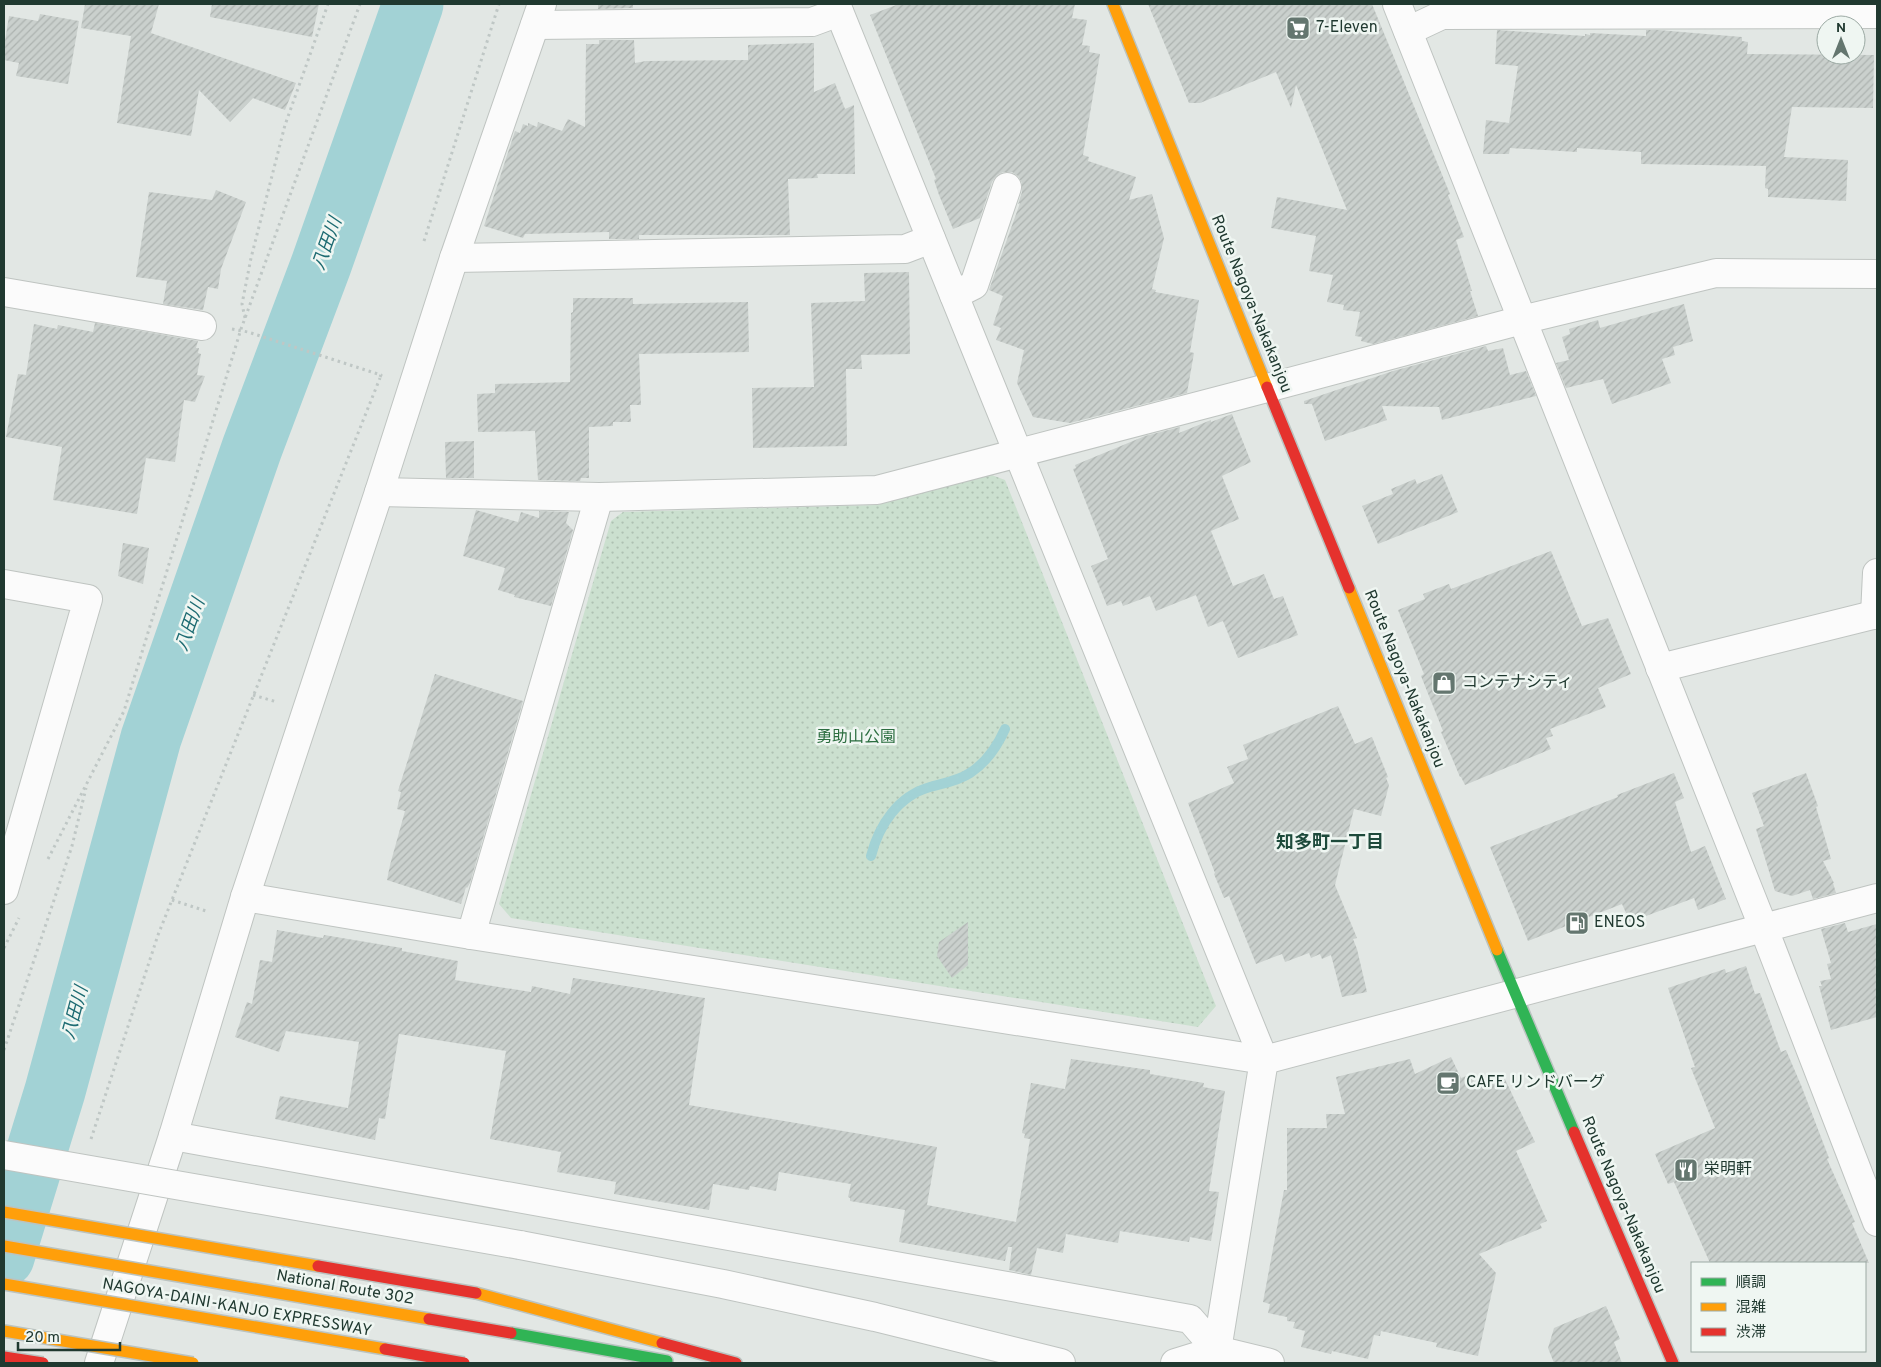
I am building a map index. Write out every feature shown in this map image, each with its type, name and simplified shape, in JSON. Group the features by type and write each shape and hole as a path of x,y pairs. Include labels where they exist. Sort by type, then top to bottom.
{"main road":[{"name":"Route Nagoya-Nakakanjou","path":"1113,4 1267,388 1514,993 1673,1363"},
{"path":"4,1212 476,1293 736,1363"},
{"name":"National Route 302","path":"4,1246 680,1363"},
{"name":"NAGOYA-DAINI-KANJO EXPRESSWAY","path":"4,1284 464,1363"},
{"path":"4,1331 194,1363"},
{"path":"4,1356 43,1363"}],"street":[{"path":"1398,4 1764,929 1877,1222"},
{"path":"99,1363 173,1136 241,909 380,492 454,258 538,14 812,22 837,8 1264,1060 1217,1350"},
{"path":"1408,31 1442,15 1877,14"},
{"path":"954,295 974,284 1007,187"},
{"path":"454,258 905,249 931,239"},
{"path":"380,492 599,497 877,490 1522,320 1716,273 1877,274"},
{"path":"4,292 202,326"},
{"path":"471,935 599,497"},
{"path":"1660,668 1876,615 1877,573"},
{"path":"4,584 88,599 5,883"},
{"path":"241,909 471,935 1264,1060 1877,898"},
{"path":"173,1136 1190,1319 1217,1350"},
{"path":"4,1155 520,1245 723,1284 875,1317 1062,1363"},
{"path":"1175,1363 1217,1350 1270,1363"}],"path":[{"path":"245,319 242,304 250,258 285,124 328,4"},
{"path":"46,863 124,711 241,329 360,4"},
{"path":"422,245 499,4"},
{"path":"241,329 369,371"},
{"path":"90,1140 158,935 384,366"},
{"path":"4,1050 72,846 87,783"},
{"path":"172,900 241,909"},
{"path":"4,948 20,914"}],"green space":[{"name":"勇助山公園","path":"989,474 1005,480 1216,1006 1198,1027 511,918 499,904 611,521 623,512 877,505"}],"building":[{"path":"85,4 159,4 151,33 296,83 285,110 253,98 230,122 199,90 191,136 117,123 131,36 81,28"},
{"path":"212,4 319,4 312,37 210,17"},
{"path":"598,4 633,4 633,8 598,9"},
{"path":"899,4 1075,4 1072,18 1087,20 1082,45 1090,46 1089,52 1100,54 1083,155 1089,157 1088,161 1136,177 1129,200 1152,194 1164,238 1152,289 1156,290 1155,292 1199,300 1190,352 1194,353 1187,393 1070,423 1033,417 1017,383 1024,350 996,340 1001,328 993,325 1003,296 989,290 1020,203 1018,204 1022,192 1022,183 1018,176 1012,172 1003,172 997,175 992,182 980,218 953,229 939,195 934,180 936,179 870,15"},
{"path":"1148,4 1372,4 1450,194 1448,195 1464,237 1456,240 1478,316 1373,344 1361,341 1362,337 1355,336 1360,312 1343,310 1344,305 1327,302 1333,275 1309,271 1316,236 1271,228 1277,197 1347,210 1296,85 1291,108 1276,72 1200,103 1189,103"},
{"path":"40,14 79,21 68,84 16,76 19,63 4,60 9,16 38,21"},
{"path":"1497,30 1585,36 1585,34 1590,35 1590,33 1646,36 1646,30 1658,30 1742,37 1742,41 1748,42 1747,54 1816,55 1816,65 1866,65 1866,55 1874,55 1873,108 1792,107 1784,157 1848,160 1846,201 1768,197 1768,189 1765,188 1766,166 1641,164 1641,152 1577,148 1577,152 1510,148 1509,154 1483,154 1486,120 1509,123 1518,66 1495,64"},
{"path":"599,40 634,40 635,63 646,61 748,60 748,45 814,43 814,92 835,83 845,109 854,105 855,174 817,174 818,178 788,179 790,235 639,235 639,239 609,239 609,232 525,234 523,238 484,226 515,131 520,133 523,124 528,126 528,123 537,127 538,122 562,131 568,119 585,127 586,44 599,44"},
{"path":"216,190 246,202 221,269 218,289 208,287 203,310 163,304 167,281 136,277 149,192 212,200"},
{"path":"909,272 910,354 861,355 862,369 846,369 847,446 753,448 752,388 814,387 811,303 865,301 864,273"},
{"path":"573,298 633,298 633,304 748,302 749,352 639,354 641,405 630,405 631,422 613,422 613,426 589,427 589,478 581,478 580,481 538,480 535,431 478,432 477,394 495,393 495,384 570,382"},
{"path":"1684,304 1693,341 1673,347 1675,355 1662,359 1671,383 1612,404 1603,379 1566,388 1556,363 1569,360 1562,337 1570,334 1569,329 1598,320 1600,328"},
{"path":"95,323 198,341 196,348 199,348 198,353 201,354 197,375 205,376 195,402 184,400 175,462 146,458 137,514 53,500 62,447 6,437 18,374 26,375 34,324 57,329 58,325 93,332"},
{"path":"1486,346 1488,351 1503,348 1510,375 1526,371 1536,396 1442,420 1439,407 1382,406 1387,420 1325,441 1312,404 1304,404 1304,401 1393,371"},
{"path":"1232,414 1251,462 1222,476 1239,519 1211,531 1233,586 1264,574 1274,599 1283,596 1298,635 1238,658 1223,621 1208,627 1196,595 1156,611 1150,596 1123,606 1121,601 1107,606 1091,566 1108,559 1073,469 1076,468 1075,465 1145,436 1180,427 1179,433"},
{"path":"474,441 474,478 446,478 445,442"},
{"path":"1442,474 1458,512 1378,544 1362,506 1393,494 1391,489 1415,479 1417,484"},
{"path":"476,510 518,522 521,512 539,518 539,511 569,512 566,523 573,530 551,606 514,597 515,595 498,590 505,568 463,556"},
{"path":"123,543 149,548 143,584 118,576"},
{"path":"1551,551 1582,626 1608,618 1631,674 1598,688 1606,707 1550,729 1553,736 1546,738 1551,749 1465,785 1441,732 1443,731 1421,676 1424,674 1398,610 1425,599 1423,594 1449,584 1451,589"},
{"path":"435,674 523,701 470,883 466,887 461,904 387,880 405,811 397,809 401,792 398,791"},
{"path":"1338,706 1355,744 1372,737 1388,777 1386,778 1389,785 1381,816 1354,809 1335,885 1357,938 1353,939 1367,992 1342,997 1331,955 1322,959 1320,954 1311,958 1309,953 1285,962 1282,954 1256,964 1229,896 1224,898 1188,803 1234,783 1227,767 1248,759 1243,745"},
{"path":"1674,773 1684,798 1675,802 1691,852 1705,846 1726,899 1698,910 1694,898 1630,922 1622,904 1528,941 1490,847"},
{"path":"1806,773 1818,806 1816,807 1831,859 1823,861 1834,883 1836,893 1813,899 1810,890 1792,896 1775,891 1756,829 1764,826 1752,793"},
{"path":"968,922 968,965 952,978 937,956 939,942"},
{"path":"1845,923 1848,932 1877,924 1877,1017 1831,1030 1819,986 1822,986 1820,981 1831,979 1827,964 1831,963 1821,929"},
{"path":"277,930 323,938 324,935 402,948 402,951 458,961 455,980 531,992 532,986 570,994 573,978 705,998 689,1105 937,1147 927,1205 1016,1222 1030,1139 1024,1138 1025,1134 1022,1133 1031,1083 1065,1089 1071,1059 1150,1070 1150,1074 1204,1083 1203,1087 1225,1091 1209,1191 1219,1192 1211,1241 1190,1237 1189,1242 1120,1231 1118,1243 1066,1234 1063,1253 1037,1248 1031,1275 1009,1270 1012,1247 1008,1247 1005,1261 899,1242 905,1210 850,1201 848,1197 851,1184 779,1172 776,1191 750,1186 749,1190 713,1184 709,1210 614,1194 616,1182 557,1172 561,1152 490,1139 506,1051 399,1034 385,1119 379,1118 375,1140 275,1119 280,1096 348,1108 359,1042 286,1031 279,1052 235,1037 247,1002 252,1004 260,960 272,962"},
{"path":"1746,966 1755,994 1760,993 1781,1052 1786,1050 1801,1085 1829,1158 1827,1159 1855,1222 1852,1223 1869,1263 1710,1262 1674,1182 1668,1184 1655,1154 1715,1128 1691,1068 1695,1067 1668,988 1725,969 1726,973"},
{"path":"1451,1057 1461,1078 1471,1074 1476,1085 1502,1073 1535,1142 1516,1151 1547,1221 1540,1224 1542,1228 1479,1254 1496,1273 1478,1356 1436,1347 1437,1343 1381,1331 1380,1336 1374,1335 1368,1359 1332,1351 1331,1354 1301,1347 1305,1331 1293,1328 1295,1322 1287,1321 1287,1317 1268,1313 1270,1304 1263,1302 1284,1190 1287,1190 1287,1128 1327,1128 1326,1114 1345,1114 1336,1077 1410,1059 1415,1074"},
{"path":"1606,1306 1620,1339 1614,1342 1622,1363 1554,1363 1548,1348 1554,1328"}],"waterway":[{"name":"八田川","path":"4,1257 55,1091 151,738 252,448 321,265 413,4"},
{"path":"871,856 879,833 899,805 919,791 961,778 976,769 991,754 1005,729"}],"traffic: fast":[{"path":"1497,950 1574,1132"},
{"path":"511,1333 667,1361"}],"traffic: slow":[{"path":"1113,4 1267,387"},
{"path":"1349,588 1497,950"},
{"path":"4,1212 318,1266"},
{"path":"4,1246 429,1319"},
{"path":"4,1284 385,1349"},
{"path":"476,1293 662,1343"},
{"path":"4,1331 193,1363"}],"traffic: jam":[{"path":"1267,387 1349,588"},
{"path":"1574,1132 1673,1363"},
{"path":"318,1266 476,1293"},
{"path":"429,1319 511,1333"},
{"path":"662,1343 736,1363"},
{"path":"385,1349 464,1363"},
{"path":"4,1357 43,1363"}],"place":[{"name":"7-Eleven","path":"1298,28"},
{"name":"コンテナシティ","path":"1444,683"},
{"name":"ENEOS","path":"1577,923"},
{"name":"CAFE リンドバーグ","path":"1448,1083"},
{"name":"栄明軒","path":"1686,1170"}],"district":[{"name":"知多町一丁目","path":"1330,843"}]}
